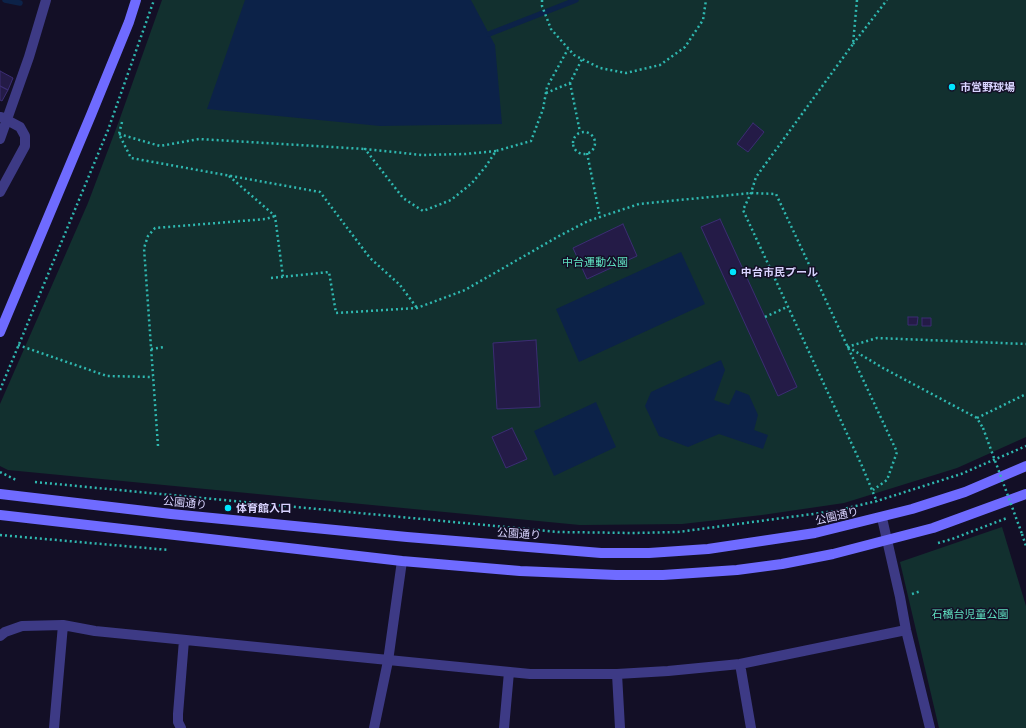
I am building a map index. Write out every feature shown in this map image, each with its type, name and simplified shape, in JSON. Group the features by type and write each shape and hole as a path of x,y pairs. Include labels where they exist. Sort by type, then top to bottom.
{"street":[{"path":"0,139 3,118 29,57 46,0"},
{"path":"0,332 94,108 129,22 136,0"},
{"path":"0,192 25,146 25,136 20,127 3,118"},
{"name":"公園通り","path":"0,494 171,514 400,536 601,552 649,553 708,549 815,533 882,518 965,492 1026,466"},
{"path":"0,516 402,561 520,571 616,575 663,575 737,570 782,564 888,540 933,528 1026,494"},
{"path":"882,518 888,540 906,630 930,728"},
{"path":"374,728 388,661 402,561"},
{"path":"0,636 5,632 22,626 62,625 95,632 530,674 617,674 740,664 906,630"},
{"path":"54,728 62,625"},
{"path":"182,728 178,722 178,714 184,640"},
{"path":"740,664 751,728"},
{"path":"504,728 509,672"},
{"path":"617,674 620,728"}],"path":[{"path":"0,390 108,130 154,0"},
{"path":"542,0 542,6 551,28 574,55 600,68 626,72 660,64 685,47 703,20 706,0"},
{"path":"853,44 858,0"},
{"path":"882,518 873,490 743,210 751,193 756,177 886,0"},
{"path":"119,134 160,146 199,139 422,154 465,154 496,151 531,141 543,109 547,87 568,49"},
{"path":"580,132 570,83 582,59"},
{"path":"546,93 570,83"},
{"path":"122,122 119,134 131,158 320,192 370,258 400,285 417,308"},
{"path":"580,132 588,132 595,139 595,146 590,152 580,153 573,145 574,137 580,132"},
{"path":"365,149 403,198 423,211 451,200 472,183 496,151"},
{"path":"587,153 600,217"},
{"path":"229,176 275,216 283,277"},
{"path":"271,278 329,272 336,313 417,308 465,290 588,221 639,204 751,193 776,194 897,452 887,480 873,490"},
{"path":"158,446 144,248 148,236 155,228 266,219 275,216"},
{"path":"765,317 787,307"},
{"path":"847,347 877,338 1026,344"},
{"path":"18,345 107,376 153,377"},
{"path":"151,349 164,347"},
{"path":"847,347 977,418 983,428 1026,546"},
{"path":"977,418 1026,394"},
{"path":"28,481 558,532 633,534 678,532 835,511 877,501 961,474 1026,446"},
{"path":"0,472 16,480 22,481"}],"green space":[{"name":"中台運動公園","path":"162,0 1026,0 1026,437 957,468 844,503 762,515 682,524 580,525 8,470 0,466 0,404 88,203"},
{"name":"石橋台児童公園","path":"1002,527 1026,606 1026,728 939,728 900,562"}],"water":[{"path":"245,0 471,0 495,45 502,124 380,126 207,109"},
{"path":"681,252 705,304 579,362 556,309"},
{"path":"721,360 725,370 714,400 729,405 736,390 749,395 758,415 754,430 768,435 763,449 719,434 688,447 659,436 645,406 651,392"},
{"path":"596,402 616,447 554,476 534,431"}],"building":[{"path":"0,71 13,78 8,90 0,86"},
{"path":"0,86 8,90 2,101 0,100"},
{"path":"753,123 764,132 748,152 737,144"},
{"name":"中台市民プール","path":"720,219 797,387 778,396 701,227"},
{"path":"623,224 637,256 587,279 573,248"},
{"path":"908,317 918,317 917,325 908,325"},
{"path":"922,318 931,318 931,326 922,326"},
{"path":"536,340 540,407 497,409 493,343"},
{"path":"512,428 527,459 506,468 492,437"}],"waterway":[{"path":"5,0 20,3"},
{"path":"489,34 576,0"}],"place":[{"name":"市営野球場","path":"952,87"},
{"name":"中台市民プール","path":"733,272"},
{"name":"体育館入口","path":"228,508"}]}
